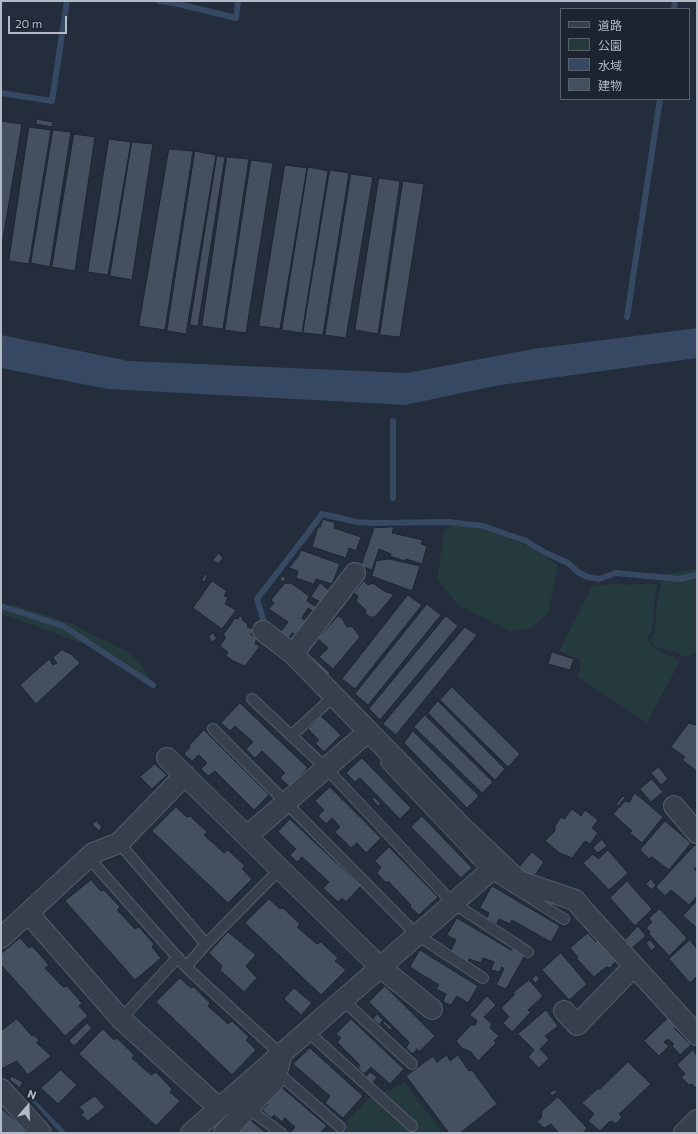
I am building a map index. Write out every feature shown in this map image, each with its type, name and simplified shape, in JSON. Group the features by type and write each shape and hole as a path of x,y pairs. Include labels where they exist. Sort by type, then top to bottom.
{"street":[{"path":"293,654 355,573"},
{"path":"263,631 293,654 331,699 518,881 575,900 697,1035"},
{"path":"247,836 362,737"},
{"path":"168,758 380,967 432,1009"},
{"path":"1,938 88,857 93,853 119,843 184,775"},
{"path":"674,806 697,833"},
{"path":"192,1133 489,872"},
{"path":"514,888 585,912"},
{"path":"28,913 121,1019 219,1108"},
{"path":"564,1011 577,1025 634,966"},
{"path":"224,1133 275,1080 278,1058"},
{"path":"1,1089 41,1133"},
{"path":"684,1133 697,1120"}],"lane":[{"path":"252,699 326,768 453,904 528,952"},
{"path":"291,736 331,699 362,737 489,872 564,919"},
{"path":"213,729 416,935 483,978"},
{"path":"119,843 206,944"},
{"path":"88,857 186,967 278,1058 340,1127"},
{"path":"186,967 206,944 280,868"},
{"path":"121,1019 178,958"},
{"path":"343,1000 412,1064"},
{"path":"307,1031 412,1126"},
{"path":"248,1108 281,1133"}],"green space":[{"path":"451,525 483,529 526,545 558,565 548,613 532,628 510,631 459,606 437,580 444,531"},
{"path":"697,569 697,652 684,657 678,653 656,647 650,640 655,632 657,599 664,574"},
{"path":"658,584 655,596 652,631 647,639 652,647 680,661 647,723 578,677 581,660 559,651 593,585"},
{"path":"6,605 17,606 70,623 130,653 139,662 151,680 84,644 2,614 1,610"},
{"path":"405,1082 443,1133 346,1133 347,1121 369,1098"}],"water":[{"path":"697,328 697,358 500,385 405,405 108,389 1,368 1,335 129,361 407,373 533,349"},
{"path":"33,1098 67,1133 60,1133 31,1100"}],"building":[{"path":"37,119 53,122 52,127 36,124"},
{"path":"1,121 22,124 1,251"},
{"path":"29,127 51,130 29,264 9,261"},
{"path":"53,130 71,132 50,267 31,263"},
{"path":"74,134 95,137 75,271 52,267"},
{"path":"109,139 131,142 108,275 88,272"},
{"path":"132,142 153,144 132,280 110,276"},
{"path":"169,149 193,151 165,330 139,326"},
{"path":"195,151 216,155 186,334 167,331"},
{"path":"217,156 225,157 198,326 190,325"},
{"path":"227,157 249,159 223,329 202,326"},
{"path":"251,160 273,163 246,333 225,330"},
{"path":"285,165 307,168 280,329 259,326"},
{"path":"308,167 328,171 302,333 282,330"},
{"path":"330,170 349,173 323,335 303,333"},
{"path":"351,174 373,177 346,338 325,335"},
{"path":"379,178 400,181 378,334 355,330"},
{"path":"403,181 424,184 400,337 380,335"},
{"path":"323,519 335,523 334,528 361,537 356,551 349,548 346,558 312,547 318,527 320,527"},
{"path":"394,527 392,533 423,540 421,544 427,546 422,564 406,559 405,561 390,556 391,554 379,549 372,570 361,566 374,528"},
{"path":"301,550 340,564 332,584 316,579 314,584 296,578 298,571 289,568"},
{"path":"219,553 223,558 218,564 213,560"},
{"path":"389,559 420,566 412,591 372,576 376,561"},
{"path":"205,574 207,575 205,582 202,581"},
{"path":"282,576 286,578 284,582 280,580"},
{"path":"212,581 227,591 224,596 228,597 225,604 236,610 222,629 193,608"},
{"path":"364,581 368,585 373,583 384,591 393,594 375,617 370,617 365,613 366,610 356,601 358,596 354,593"},
{"path":"291,583 309,596 307,601 319,609 316,613 308,608 302,618 307,622 298,635 292,633 288,639 280,633 288,622 269,609 274,603 271,600 284,584"},
{"path":"320,583 331,592 322,603 311,597"},
{"path":"408,595 422,605 355,689 342,679"},
{"path":"427,604 441,615 368,705 355,694"},
{"path":"239,616 243,617 242,620 248,624 247,627 254,629 251,635 257,636 255,644 260,646 245,666 226,656 228,652 220,646 226,637 223,635 235,618 238,619"},
{"path":"338,616 342,618 347,627 352,626 360,637 333,669 319,657 328,648 318,639"},
{"path":"446,616 458,626 380,720 369,709"},
{"path":"465,627 477,635 396,735 383,724"},
{"path":"213,633 217,639 211,642 209,636"},
{"path":"62,650 71,654 80,663 36,704 20,685 49,659 53,665 57,663 53,658"},
{"path":"552,652 574,659 570,670 548,664"},
{"path":"313,657 330,673 326,678 309,661"},
{"path":"452,687 520,754 508,767 440,700"},
{"path":"438,701 505,769 495,780 428,713"},
{"path":"240,703 308,768 290,787 280,778 285,773 262,751 255,758 246,749 253,742 235,726 230,731 221,723"},
{"path":"425,715 493,782 482,793 414,727"},
{"path":"321,716 341,735 324,752 315,743 319,740 308,729"},
{"path":"689,723 697,724 697,771 682,760 685,757 671,747"},
{"path":"204,730 269,795 254,810 215,771 208,776 201,769 207,763 199,755 192,761 184,754 190,747 189,746"},
{"path":"413,731 479,796 467,808 404,743"},
{"path":"362,758 411,808 400,819 360,778 355,782 346,773"},
{"path":"155,764 167,775 152,789 140,777"},
{"path":"659,767 668,779 661,785 651,773"},
{"path":"652,779 663,792 651,802 640,789"},
{"path":"330,787 381,838 366,853 357,843 351,848 335,832 340,827 332,818 326,824 318,816 324,810 315,801"},
{"path":"635,793 663,817 642,843 630,833 632,831 613,814 625,801 629,802"},
{"path":"623,796 625,798 618,806 616,805"},
{"path":"374,797 381,804 378,806 372,799"},
{"path":"176,807 187,817 190,816 207,832 204,835 224,853 228,850 245,866 242,869 252,879 228,903 152,831"},
{"path":"572,809 581,816 585,810 598,820 592,828 598,833 590,844 585,841 572,858 560,853 545,841 555,831 555,826 561,817 564,819"},
{"path":"422,816 472,868 461,878 411,827"},
{"path":"290,819 361,886 346,902 342,898 338,902 323,888 329,882 302,857 297,862 290,855 296,849 278,832"},
{"path":"97,821 102,827 99,831 92,824"},
{"path":"665,821 691,843 669,870 652,857 649,859 640,850"},
{"path":"602,839 607,846 598,853 593,848"},
{"path":"695,845 697,847 697,866 694,869 697,872 697,896 689,905 671,890 665,896 656,887"},
{"path":"389,847 438,897 419,915 410,907 411,905 389,882 385,882 377,873 381,867 375,861"},
{"path":"608,850 628,873 609,890 583,863 593,854 598,859"},
{"path":"532,852 544,862 531,881 517,870"},
{"path":"651,879 656,885 652,890 646,884"},
{"path":"91,880 101,891 104,890 120,907 117,910 135,929 139,927 154,944 152,947 161,958 135,980 65,901"},
{"path":"627,881 652,909 635,926 610,898"},
{"path":"492,886 560,926 551,942 512,920 510,924 499,919 497,924 486,919 489,913 480,908"},
{"path":"269,899 280,909 283,908 300,924 297,927 317,944 321,942 338,958 335,961 346,970 321,995 245,923"},
{"path":"697,901 697,928 683,916"},
{"path":"660,909 687,938 669,956 649,934 650,932 646,928 652,922 649,918"},
{"path":"457,918 511,950 514,948 524,954 524,957 506,989 496,985 504,969 502,967 499,972 491,970 494,962 483,958 481,963 469,959 468,962 450,952 456,940 447,935"},
{"path":"638,926 646,936 632,948 625,940"},
{"path":"228,932 256,955 246,966 257,978 244,992 220,970 222,966 209,953"},
{"path":"588,933 596,942 599,941 616,961 610,968 606,967 594,977 577,959 578,957 570,948"},
{"path":"20,938 29,948 32,946 49,965 45,968 63,987 67,986 82,1003 79,1006 88,1016 65,1036 1,965 1,954"},
{"path":"650,940 656,947 651,951 646,943"},
{"path":"690,940 697,949 697,976 690,983 669,959"},
{"path":"420,950 478,986 468,1003 457,996 451,1005 443,1002 446,994 436,989 439,985 410,967"},
{"path":"561,953 587,984 569,1000 542,970"},
{"path":"536,975 540,979 535,983 532,979"},
{"path":"180,978 191,988 194,987 210,1003 208,1006 228,1024 232,1021 249,1037 246,1040 256,1050 232,1075 156,1002"},
{"path":"529,980 543,996 528,1010 531,1012 512,1032 503,1023 509,1017 501,1008 515,994 513,993"},
{"path":"385,986 435,1036 419,1052 417,1049 413,1054 406,1048 409,1042 369,1002"},
{"path":"294,988 312,1003 301,1015 284,999"},
{"path":"487,996 496,1005 484,1017 492,1024 490,1028 499,1036 494,1041 496,1043 478,1061 471,1052 462,1048 456,1041 471,1025 475,1025 477,1021 470,1015"},
{"path":"546,1010 558,1026 545,1036 549,1040 540,1049 549,1058 539,1068 528,1057 534,1050 518,1034"},
{"path":"377,1014 383,1020 379,1025 373,1019"},
{"path":"669,1017 677,1025 674,1028 691,1045 680,1055 672,1046 674,1044 668,1039 664,1042 669,1046 659,1056 644,1041"},
{"path":"17,1019 31,1035 35,1036 39,1040 37,1043 51,1056 28,1075 17,1061 1,1069 1,1031"},
{"path":"351,1019 404,1069 390,1084 371,1067 364,1074 358,1068 360,1065 337,1042 341,1038 336,1034"},
{"path":"384,1021 392,1028 390,1030 383,1023"},
{"path":"87,1023 92,1028 74,1046 69,1041"},
{"path":"103,1029 114,1040 117,1038 134,1055 132,1058 151,1075 156,1072 172,1089 170,1092 180,1101 156,1126 79,1054"},
{"path":"310,1048 363,1096 343,1118 325,1103 330,1096 293,1064"},
{"path":"693,1050 697,1056 697,1089 692,1084 689,1085 681,1077 685,1074 677,1065"},
{"path":"447,1055 450,1061 458,1055 469,1071 472,1070 497,1104 460,1133 449,1133 406,1076 433,1056 437,1062"},
{"path":"628,1062 651,1084 619,1114 622,1117 616,1124 612,1121 609,1122 600,1131 588,1121 594,1114 582,1103 597,1089 600,1089"},
{"path":"61,1070 77,1085 58,1104 41,1088"},
{"path":"370,1072 377,1077 373,1083 366,1077"},
{"path":"11,1076 23,1082 20,1088 10,1080"},
{"path":"280,1086 327,1126 320,1133 292,1133 291,1132 295,1127 285,1118 282,1122 274,1115 271,1118 262,1110 268,1104 266,1102"},
{"path":"554,1090 558,1091 552,1096 550,1093"},
{"path":"95,1096 105,1107 88,1121 81,1115 84,1112 79,1107"},
{"path":"558,1097 587,1128 584,1132 585,1133 559,1133 551,1124 544,1128 537,1122 541,1118 542,1111"},
{"path":"1,1108 26,1130 23,1133 1,1133"},
{"path":"248,1118 266,1133 236,1133"}],"waterway":[{"path":"1,93 52,101 67,1"},
{"path":"159,1 174,3 236,18 238,1"},
{"path":"674,8 675,1"},
{"path":"627,317 660,100"},
{"path":"393,421 393,498"},
{"path":"264,622 257,599 322,514 357,522 449,522 483,526 526,541 544,552 568,563 579,573 588,577 599,579 616,573 680,579 697,575"},
{"path":"1,606 63,626 153,685"}]}
